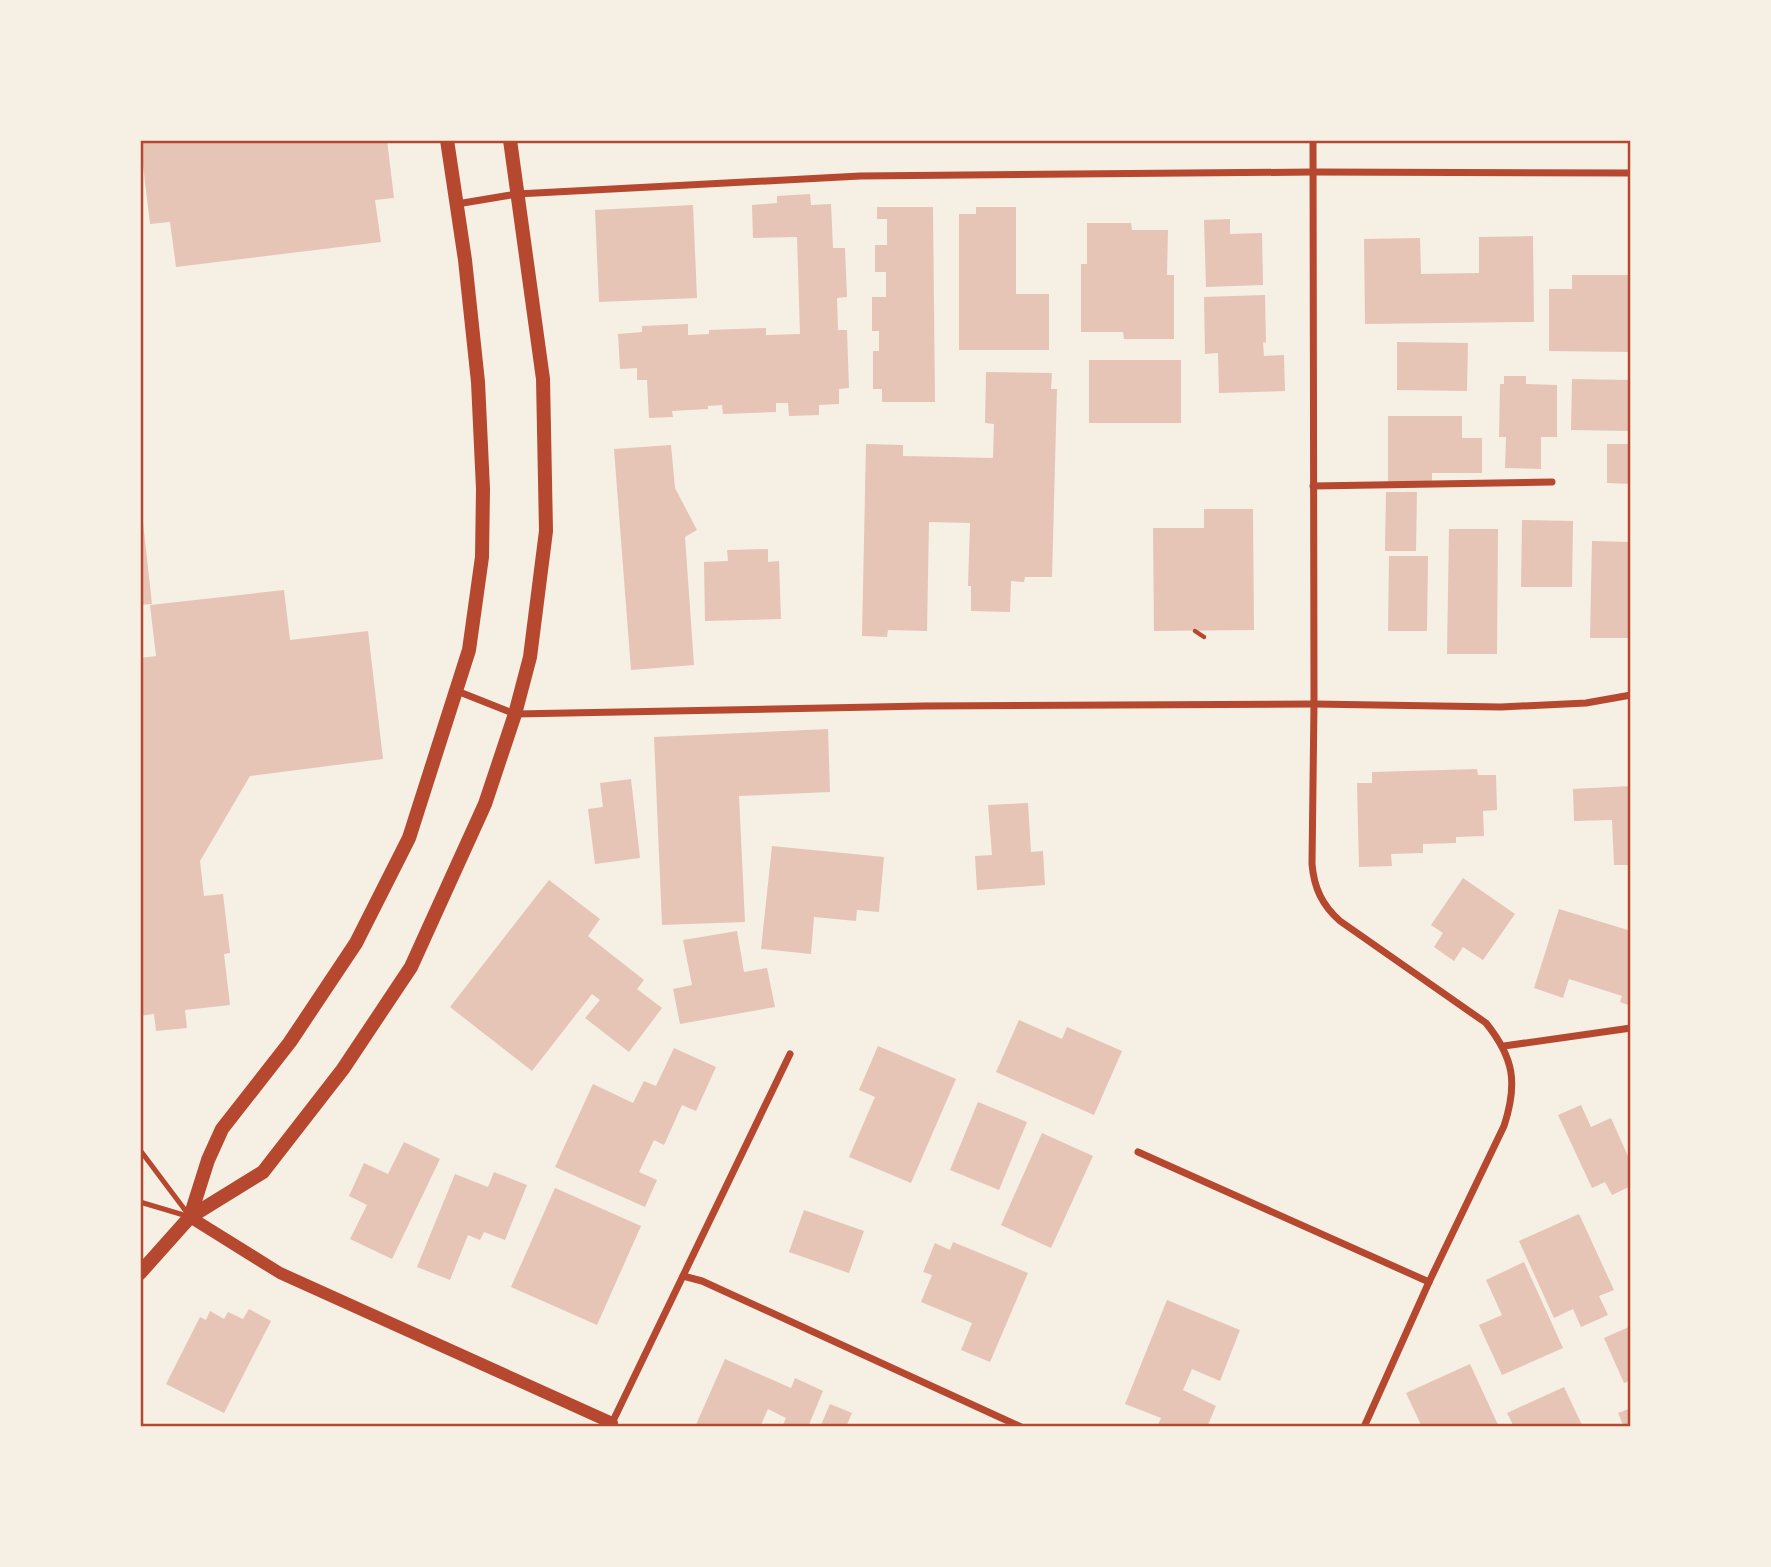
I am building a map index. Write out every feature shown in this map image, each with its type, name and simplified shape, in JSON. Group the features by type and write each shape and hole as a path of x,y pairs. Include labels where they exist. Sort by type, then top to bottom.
{"main road":[{"path":"190,1217 208,1160 222,1129 297,1031 356,943 409,838 469,650 482,557 483,489 478,382 465,260 447,140"},
{"path":"140,1273 190,1217 263,1172 343,1069 411,967 485,804 515,714 530,657 546,531 543,379 510,140"}],"street":[{"path":"1313,140 1312,864 1317,892 1333,915 1476,1014 1504,1046 1512,1086 1512,1099 1504,1126 1429,1282 1364,1427"},
{"path":"455,205 517,194 860,176 1313,172 1631,173"},
{"path":"1313,486 1552,482"},
{"path":"457,691 515,714 924,706 1314,704 1501,707 1586,703 1631,695"},
{"path":"1504,1046 1631,1028"},
{"path":"190,1217 279,1273 611,1425 790,1054"},
{"path":"1138,1152 1429,1282"},
{"path":"683,1276 702,1281 1021,1427"}],"lane":[{"path":"140,1150 190,1217"},
{"path":"140,1202 190,1217"}],"path":[{"path":"1195,631 1204,637"}],"building":[{"path":"140,140 387,140 394,198 375,200 381,242 176,267 170,222 150,224"},
{"path":"810,194 811,205 831,204 833,248 845,248 847,297 837,298 838,330 847,330 849,388 839,389 839,404 819,405 819,415 789,416 788,403 776,403 776,412 723,414 722,405 708,406 708,409 672,411 673,417 649,418 647,380 637,380 637,368 620,369 618,334 642,332 642,326 688,324 688,335 709,334 709,330 766,328 766,335 800,334 797,237 753,238 752,205 777,203 777,196"},
{"path":"693,205 697,298 599,302 595,210"},
{"path":"877,207 933,207 935,402 882,402 882,389 873,389 873,351 879,351 879,331 872,331 872,297 886,297 886,272 875,272 875,245 887,245 887,219 877,219"},
{"path":"976,207 1016,207 1016,294 1049,294 1049,350 959,350 959,214 976,214"},
{"path":"1230,219 1230,234 1262,233 1263,285 1206,287 1204,220"},
{"path":"1087,223 1131,223 1132,230 1168,230 1167,275 1174,275 1174,339 1124,339 1123,332 1081,332 1081,264 1087,264"},
{"path":"1533,236 1534,322 1365,324 1364,239 1420,238 1421,274 1479,273 1479,237"},
{"path":"1572,275 1629,275 1631,352 1549,351 1549,289 1572,289"},
{"path":"1265,295 1264,356 1284,355 1285,391 1219,393 1218,353 1205,354 1204,297"},
{"path":"1397,342 1468,343 1467,391 1397,390"},
{"path":"1089,360 1181,360 1181,423 1089,423"},
{"path":"986,372 1052,373 1051,389 1057,389 1052,577 1025,577 1024,582 1011,581 1010,612 971,611 971,586 968,586 970,523 929,522 927,631 888,630 887,637 862,636 866,444 903,445 903,456 993,458 994,424 985,423"},
{"path":"1504,376 1526,376 1526,384 1557,385 1557,437 1541,437 1541,469 1505,468 1506,437 1499,437 1500,384 1504,384"},
{"path":"1572,379 1631,380 1631,431 1571,430"},
{"path":"1388,416 1462,416 1462,438 1482,438 1482,473 1432,473 1432,484 1388,484"},
{"path":"1607,444 1631,444 1631,484 1607,483"},
{"path":"671,445 675,488 697,530 685,537 694,665 631,670 614,449"},
{"path":"1386,492 1417,492 1416,551 1385,551"},
{"path":"1204,509 1253,509 1254,630 1154,631 1153,528 1204,528"},
{"path":"140,513 152,604 140,605"},
{"path":"1522,520 1573,521 1572,587 1521,587"},
{"path":"1449,529 1498,529 1497,654 1447,654"},
{"path":"1592,541 1631,542 1631,638 1590,638"},
{"path":"768,549 768,562 779,561 781,619 705,621 704,562 728,561 727,550"},
{"path":"1389,556 1428,556 1427,631 1388,631"},
{"path":"284,590 290,640 368,631 383,759 250,776 200,861 204,896 223,894 230,953 224,954 230,1005 185,1010 187,1028 156,1031 154,1014 140,1016 140,658 156,656 150,605"},
{"path":"828,729 830,792 739,796 745,922 662,925 654,737"},
{"path":"1477,769 1478,775 1496,775 1497,810 1483,811 1484,836 1456,837 1456,843 1423,844 1423,853 1391,854 1392,866 1359,867 1357,783 1372,783 1372,772"},
{"path":"631,779 640,858 595,864 588,809 603,807 600,783"},
{"path":"1631,786 1631,865 1614,865 1612,820 1574,821 1573,789"},
{"path":"1028,803 1031,852 1043,851 1045,885 977,890 975,856 992,855 988,805"},
{"path":"772,846 884,857 879,912 857,910 856,921 814,917 811,954 761,949"},
{"path":"1463,878 1515,914 1483,960 1463,947 1454,961 1434,947 1443,933 1431,925"},
{"path":"549,880 600,919 588,936 644,980 637,989 662,1008 629,1052 585,1018 600,1000 592,994 532,1071 450,1007"},
{"path":"1559,909 1631,931 1631,1006 1620,1002 1622,996 1569,979 1563,998 1534,988"},
{"path":"737,931 744,972 767,968 775,1007 680,1024 673,989 692,985 683,940"},
{"path":"1019,1020 1062,1039 1067,1027 1122,1051 1094,1115 996,1072"},
{"path":"878,1046 956,1079 911,1183 849,1157 875,1097 859,1090"},
{"path":"674,1048 716,1067 696,1111 682,1105 664,1145 654,1140 639,1172 657,1180 645,1207 555,1167 593,1084 633,1103 644,1081 656,1086"},
{"path":"978,1102 1027,1122 999,1190 950,1170"},
{"path":"1581,1105 1591,1127 1611,1118 1631,1163 1631,1186 1612,1195 1605,1182 1592,1188 1558,1115"},
{"path":"1042,1133 1093,1156 1051,1248 1001,1225"},
{"path":"404,1142 440,1159 392,1259 350,1239 367,1205 349,1196 364,1163 388,1174"},
{"path":"494,1172 527,1185 505,1240 484,1232 480,1240 468,1235 450,1280 417,1267 455,1174 488,1187"},
{"path":"555,1188 641,1226 597,1325 511,1287"},
{"path":"804,1210 864,1231 849,1273 789,1252"},
{"path":"1579,1214 1614,1290 1599,1296 1608,1315 1581,1327 1573,1309 1554,1318 1519,1241"},
{"path":"953,1242 1028,1273 990,1362 961,1350 972,1323 921,1302 932,1275 923,1272 935,1243 950,1250"},
{"path":"1524,1262 1563,1348 1502,1375 1479,1325 1502,1315 1486,1280"},
{"path":"1167,1300 1240,1330 1220,1381 1192,1369 1183,1390 1216,1406 1207,1427 1157,1427 1161,1418 1125,1404"},
{"path":"249,1309 271,1321 224,1413 166,1384 200,1317 206,1320 210,1311 224,1319 228,1312 243,1319"},
{"path":"1631,1326 1631,1380 1624,1383 1604,1338"},
{"path":"725,1359 791,1388 795,1378 823,1391 808,1427 782,1427 786,1418 768,1409 760,1427 695,1427"},
{"path":"1470,1364 1499,1427 1422,1427 1406,1393"},
{"path":"1564,1387 1583,1427 1514,1427 1507,1413"},
{"path":"830,1404 852,1413 846,1427 820,1427"},
{"path":"1631,1408 1631,1427 1624,1427 1618,1413"}]}
